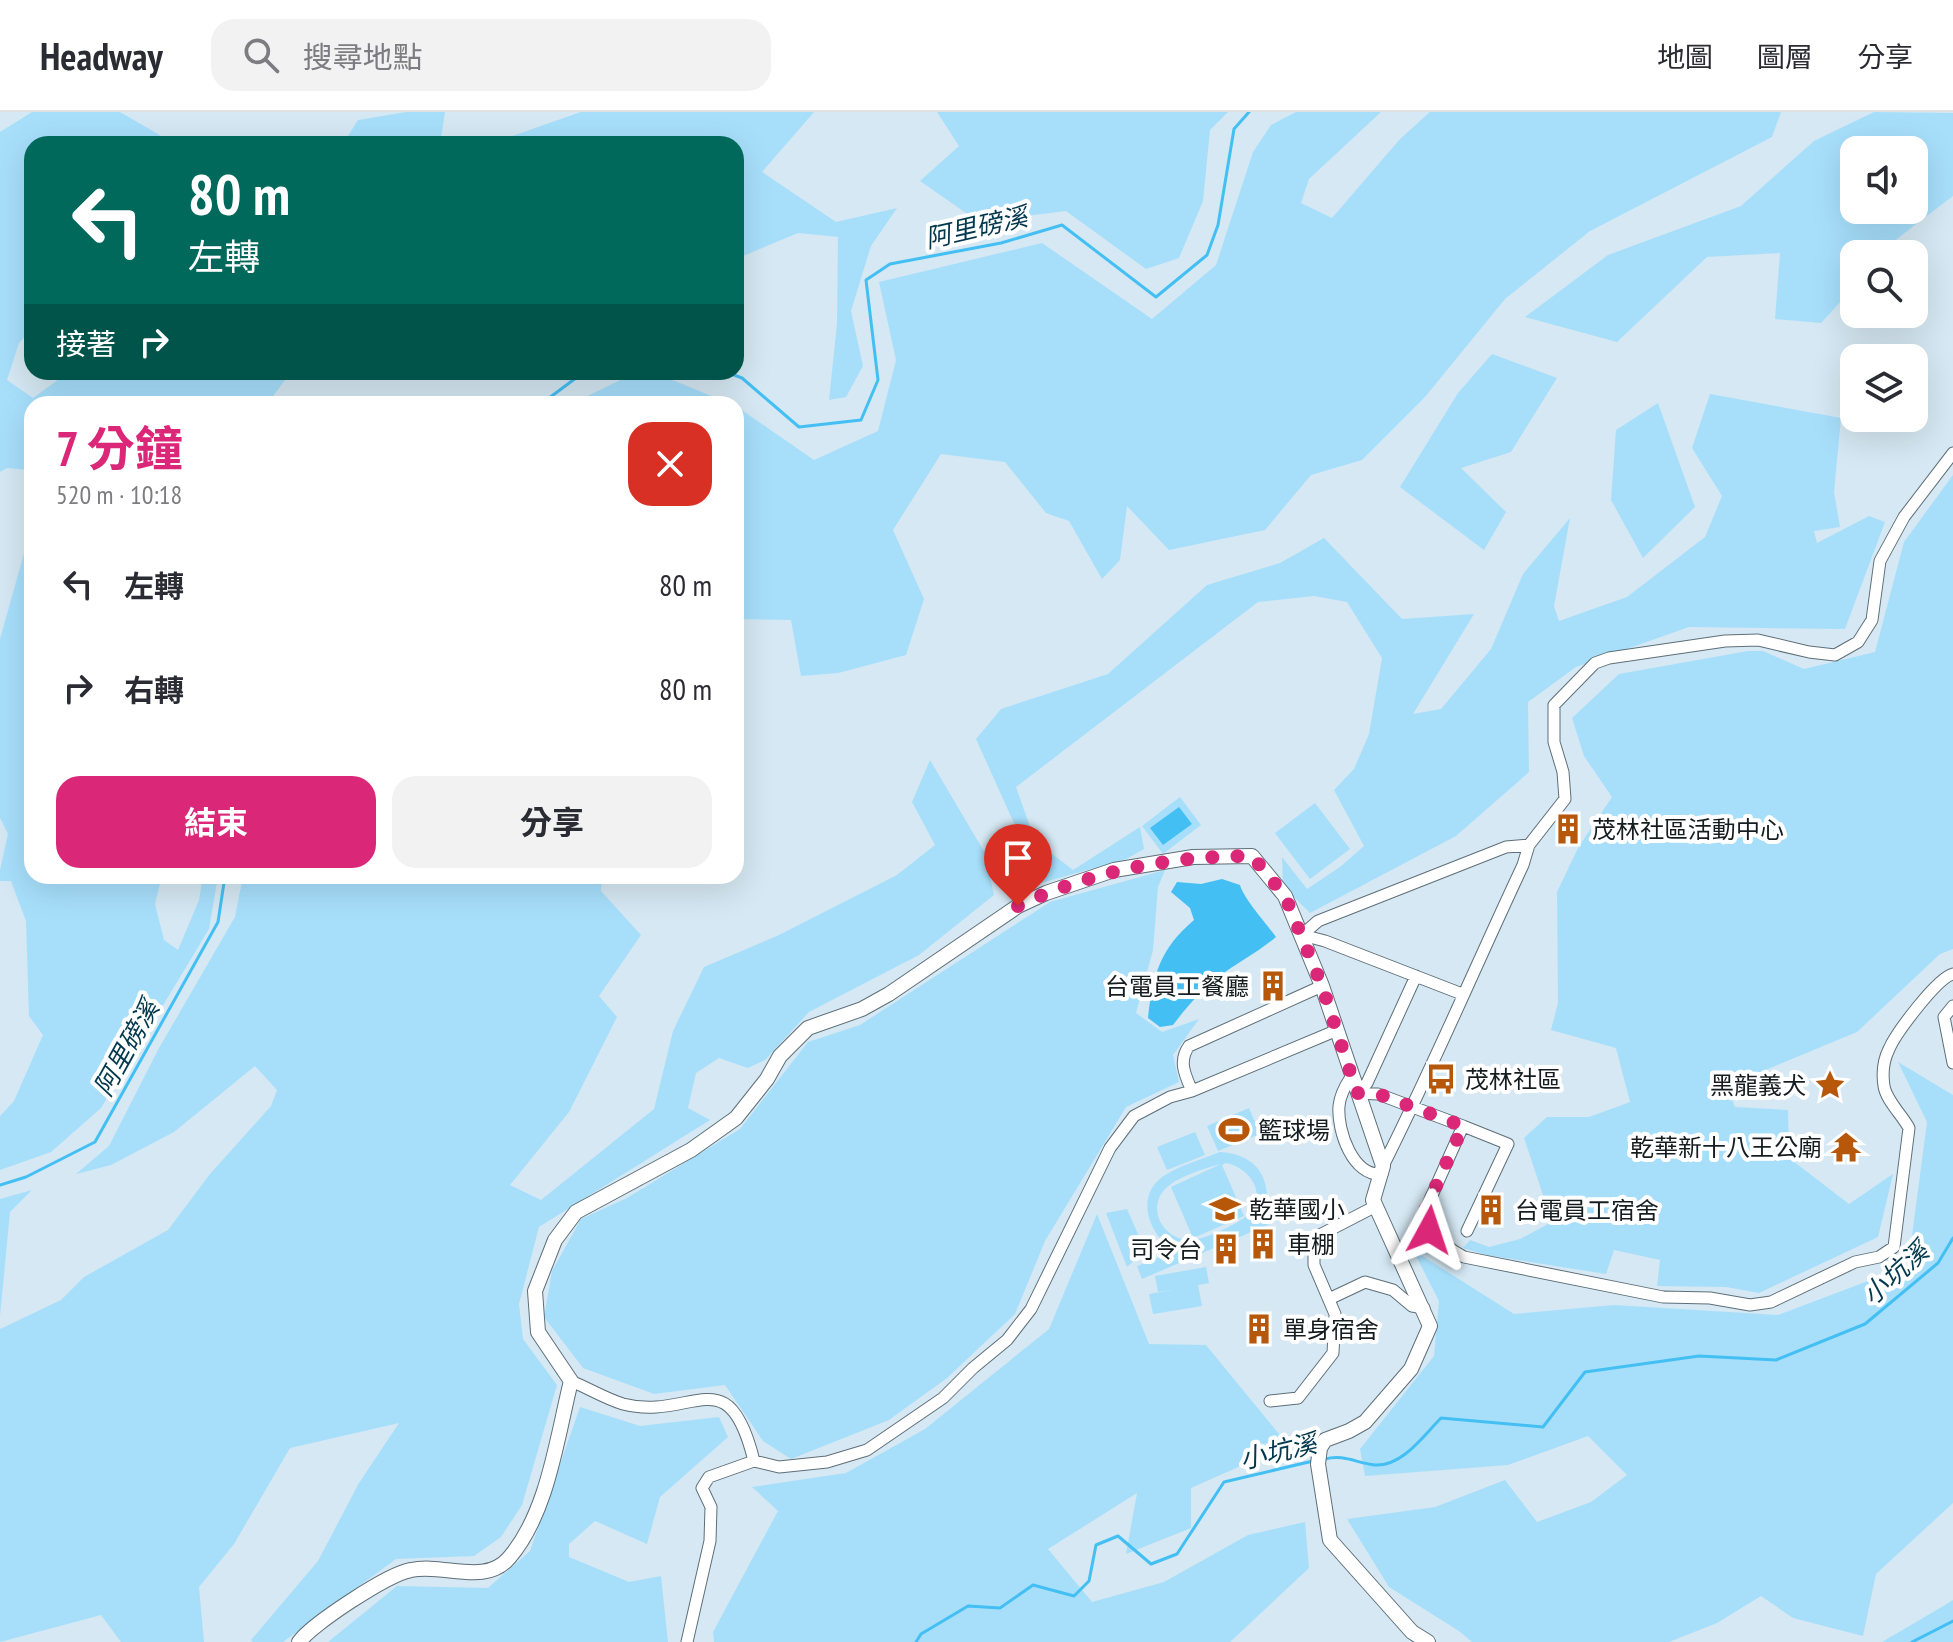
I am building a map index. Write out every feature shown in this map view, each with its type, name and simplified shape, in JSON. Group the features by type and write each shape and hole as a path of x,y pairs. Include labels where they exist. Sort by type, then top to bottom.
{"street":[{"path":"1428,1642 1413,1637 1330,1540 1318,1459 1325,1440 1365,1422 1411,1369 1430,1326 1373,1200 1383,1170 1523,865 1529,845 1565,799 1563,772 1554,742 1554,705 1595,663 1609,658 1725,641 1758,640 1835,655 1858,642 1872,620 1880,561 1904,517 1953,453"},
{"path":"1302,935 1318,921 1506,847 1529,845"},
{"path":"754,1461 746,1429 731,1407 719,1399 700,1399 671,1406 624,1404 571,1381 538,1332 535,1291 555,1240 576,1212 691,1150 736,1118 767,1079 780,1056 808,1028 862,1009 889,994 1018,906 1046,893 1114,870 1193,857 1252,856 1285,896 1302,935 1383,1170"},
{"path":"1302,935 1462,994"},
{"path":"1463,1126 1424,1213 1429,1230 1441,1245 1464,1257 1663,1297 1710,1298 1750,1305 1771,1302 1855,1262 1879,1257 1894,1247 1909,1128 1885,1091 1883,1069 1889,1048 1933,988 1953,974"},
{"path":"1357,1093 1367,1083 1416,976"},
{"path":"1192,1091 1182,1067 1183,1054 1189,1046 1322,986"},
{"path":"1953,1006 1944,1017 1953,1063"},
{"path":"687,1642 710,1541 711,1507 702,1488 709,1477 754,1461 779,1467 827,1462 867,1450 943,1398 1007,1340 1031,1309 1110,1148 1134,1116 1170,1097 1192,1091 1335,1031"},
{"path":"1351,1077 1341,1094 1338,1109 1344,1135 1356,1164 1368,1172 1383,1170"},
{"path":"1357,1093 1378,1094 1508,1144 1467,1231"},
{"path":"1270,1401 1298,1398 1333,1353 1335,1314 1314,1265 1314,1238 1376,1206"},
{"path":"1329,1299 1365,1282 1393,1290 1412,1306 1424,1308"},
{"path":"299,1642 378,1583 408,1570 433,1567 481,1574 508,1560 537,1513 571,1381"}],"shaded area":[{"path":"32,112 120,112 161,136 24,136 24,338 19,343 7,380 30,396 24,396 24,470 7,468 0,472 0,132"},
{"path":"406,112 445,112 441,136 348,136 358,120"},
{"path":"581,112 814,112 762,172 836,222 897,208 871,246 851,311 863,366 846,397 829,400 837,324 838,237 798,233 744,256 744,136 512,136"},
{"path":"937,112 1228,112 1210,130 1203,201 1179,258 1146,269 1066,211 979,222 920,181 959,146"},
{"path":"1296,112 1381,112 1309,179 1301,203 1332,218 1400,139 1430,112 1781,112 1772,137 1590,231 1505,299 1425,397 1362,460 1311,475 1265,530 1169,550 1127,506 1120,560 1102,579 1069,521 1046,513 1005,462 941,454 893,530 924,599 906,655 838,673 801,676 791,620 744,619 744,412 814,460 878,431 896,360 879,282 1042,243 1152,319 1216,265 1253,152 1271,125"},
{"path":"1874,112 1953,113 1953,196 1928,215 1928,136 1840,136 1840,224 1916,224 1896,240 1840,240 1840,302 1821,323 1775,319 1780,253 1707,257 1617,342 1525,317 1608,255 1741,206 1814,141"},
{"path":"1492,354 1557,378 1511,452 1461,468 1506,512 1484,550 1400,487 1458,393"},
{"path":"58,380 285,380 273,396 36,396"},
{"path":"620,380 672,380 712,396 588,396"},
{"path":"1710,394 1840,418 1834,492 1840,527 1814,531 1817,543 1869,516 1885,522 1845,629 1689,627 1576,667 1528,702 1529,772 1456,836 1310,913 1283,886 1282,857 1307,889 1364,846 1334,790 1354,769 1369,734 1382,658 1347,602 1314,596 1258,602 1016,787 1035,841 1073,870 1140,827 1144,849 1126,859 1041,883 976,739 1001,709 1108,674 1207,585 1280,563 1324,538 1402,619 1474,614 1413,714 1441,709 1491,649 1523,574 1570,518 1554,606 1559,621 1627,597 1705,537 1722,496 1692,448"},
{"path":"1658,403 1695,507 1643,558 1611,500 1616,430"},
{"path":"1953,475 1953,949 1940,954 1857,1032 1727,1086 1735,1107 1788,1110 1789,1158 1849,1204 1893,1174 1878,1237 1759,1293 1726,1287 1657,1286 1660,1260 1614,1250 1606,1274 1486,1255 1463,1248 1470,1240 1489,1247 1520,1239 1552,1222 1524,1138 1547,1117 1589,1117 1630,1102 1616,1048 1551,1030 1558,1003 1557,892 1578,848 1612,797 1584,756 1572,718 1619,674 1748,651 1763,651 1804,669 1875,652 1904,542"},
{"path":"24,554 24,884 160,884 155,904 164,940 178,950 199,900 202,884 217,884 209,929 101,1108 51,1152 0,1170 0,1116 14,1101 43,1035 29,1016 26,921 11,881 0,881 8,834 0,818 0,639"},
{"path":"930,760 985,853 994,895 919,955 809,1012 765,1060 748,1068 719,1058 696,1073 688,1108 710,1120 539,1227 519,1304 523,1339 557,1385 522,1505 501,1537 474,1556 396,1559 283,1642 251,1640 318,1561 359,1483 399,1423 290,1448 234,1544 199,1587 204,1642 121,1642 101,1615 0,1642 0,1329 61,1300 84,1277 168,1230 210,1174 271,1106 277,1090 255,1066 174,1132 111,1165 76,1174 109,1146 159,1048 235,917 241,884 601,884 601,891 641,935 599,996 617,1017 569,1112 510,1185 541,1200 654,1109 673,1031 704,967 777,936 897,875 935,845 912,802"},
{"path":"1180,797 1201,825 1163,854 1142,826"},
{"path":"1315,803 1350,849 1310,879 1275,833"},
{"path":"1165,870 1158,887 1153,950 1136,1013 1162,1032 1199,1019 1173,1055 1179,1082 1126,1107 1045,1241 1015,1314 947,1378 889,1420 791,1459 763,1441 725,1385 654,1394 583,1368 544,1317 552,1271 581,1219 627,1198 740,1129 808,1042 860,1025 1050,902"},
{"path":"1898,1062 1953,1095 1953,1503 1876,1574 1863,1636 1793,1618 1761,1596 1717,1623 1669,1642 1472,1642 1389,1587 1347,1519 1435,1507 1505,1480 1537,1522 1591,1502 1627,1475 1588,1436 1508,1465 1365,1476 1360,1449 1434,1356 1439,1301 1413,1250 1514,1314 1614,1305 1778,1315 1908,1266 1927,1122"},
{"name":"籃球場","path":"1249,1108 1260,1134 1218,1151 1207,1126"},
{"name":"籃球場","path":"1195,1132 1205,1155 1167,1170 1157,1147"},
{"path":"1220,1152 1243,1157 1258,1169 1266,1186 1266,1209 1289,1199 1295,1213 1142,1279 1137,1266 1175,1251 1158,1235 1148,1214 1147,1202 1156,1182 1186,1164","holes":["1221,1164 1171,1187 1193,1238 1244,1216 1222,1165 1234,1165 1247,1174 1256,1188 1255,1204 1247,1216 1214,1234 1197,1239 1182,1239 1167,1230 1161,1223 1157,1206 1165,1189 1184,1177"]},
{"path":"32,1190 10,1212 0,1316 0,1199"},
{"path":"1127,1209 1145,1250 1127,1267 1106,1213"},
{"path":"1097,1214 1149,1344 1206,1345 1288,1445 1191,1488 1191,1528 1126,1554 1137,1493 1048,1549 1092,1602 1164,1582 1248,1535 1305,1522 1309,1568 1230,1642 714,1642 713,1632 778,1511 752,1487 846,1473 925,1429 1049,1329"},
{"path":"1206,1267 1209,1283 1198,1285 1202,1306 1153,1314 1149,1294 1172,1290 1158,1292 1155,1276"},
{"path":"580,1407 640,1426 719,1417 728,1437 660,1497 647,1544 595,1521 569,1544 569,1557 629,1582 661,1576 668,1642 328,1642 397,1586 488,1588 530,1551"},
{"path":"1953,1600 1953,1642 1882,1642 1945,1605"}],"water":[{"path":"1179,807 1192,824 1163,845 1150,828"},
{"path":"1222,879 1240,885 1276,937 1211,983 1173,1025 1160,1027 1148,1018 1156,975 1173,941 1194,920 1190,908 1171,892 1177,882 1201,884"}],"waterway":[{"name":"阿里磅溪","path":"744,380 799,427 861,420 878,380 866,280 890,264 1001,243 1062,225 1156,297 1207,255 1218,225 1234,129 1249,112"},
{"name":"阿里磅溪","path":"552,396 573,380"},
{"name":"阿里磅溪","path":"0,1185 26,1177 95,1142 218,922 224,884"},
{"name":"小坑溪","path":"1325,1459 1338,1458 1375,1465 1394,1461 1412,1449 1441,1418 1543,1427 1585,1372 1699,1356 1776,1360 1865,1324 1938,1263 1953,1238"},
{"name":"小坑溪","path":"916,1642 921,1634 968,1606 1000,1608 1033,1585 1074,1596 1089,1581 1096,1545 1118,1536 1151,1564 1177,1554 1224,1482 1313,1461"},
{"name":"小坑溪","path":"1912,1642 1953,1621"}],"place":[{"name":"茂林社區活動中心","path":"1568,829"},
{"name":"台電員工餐廳","path":"1273,986"},
{"name":"茂林社區","path":"1441,1079"},
{"name":"黑龍義犬","path":"1830,1085"},
{"name":"籃球場","path":"1234,1130"},
{"name":"乾華新十八王公廟","path":"1846,1147"},
{"name":"乾華國小","path":"1225,1209"},
{"name":"台電員工宿舍","path":"1491,1210"},
{"name":"車棚","path":"1263,1244"},
{"name":"司令台","path":"1226,1249"},
{"name":"單身宿舍","path":"1259,1329"}],"route":[{"path":"1018,906 1114,870 1193,857 1252,856 1285,896 1322,986 1357,1093 1378,1094 1463,1126 1424,1213 1429,1230"}]}
